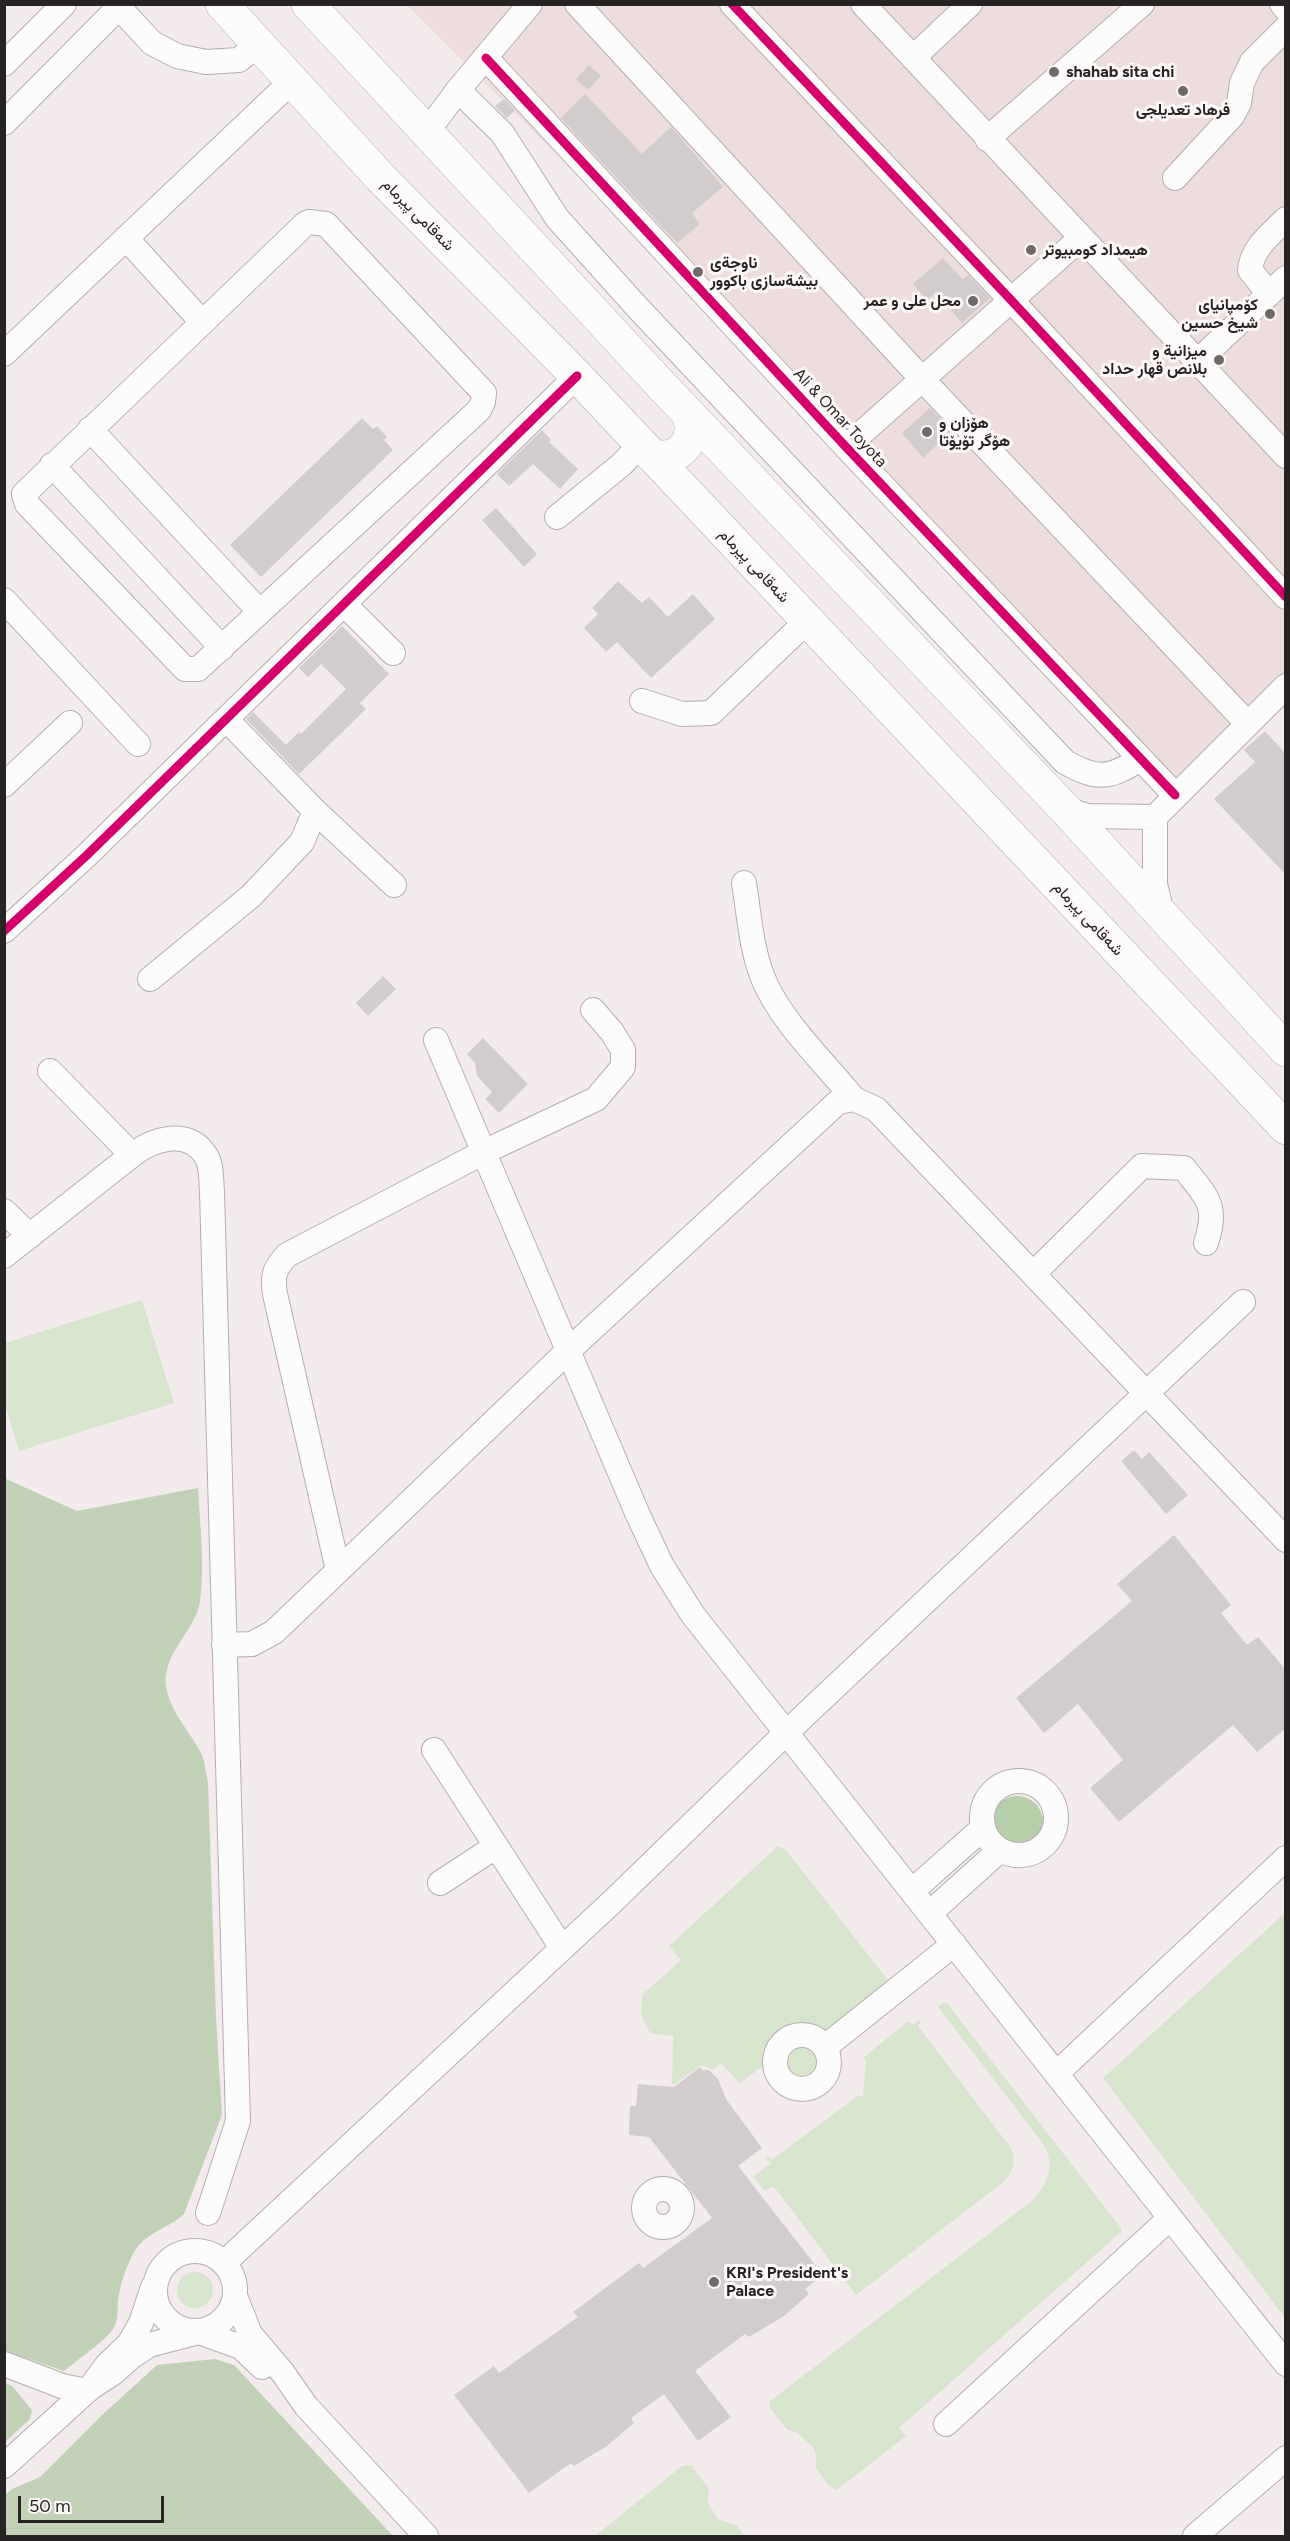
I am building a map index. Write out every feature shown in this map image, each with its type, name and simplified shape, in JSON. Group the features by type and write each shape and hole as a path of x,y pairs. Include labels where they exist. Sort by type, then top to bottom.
{"highway":[{"name":"شەقامی پیرمام","path":"222,4 380,177 577,376 806,622 1286,1128"},
{"path":"308,4 687,412 1065,809 1284,1045"},
{"path":"646,449 668,457 682,450 691,436 691,419 687,412"}],"street":[{"path":"4,63 64,4"},
{"path":"427,132 458,90 530,4"},
{"path":"577,4 921,378 1247,723"},
{"path":"732,4 1011,300 1286,597"},
{"path":"863,4 1081,238 1283,446"},
{"path":"913,58 970,4"},
{"path":"987,139 1142,4"},
{"path":"1282,4 1286,9"},
{"path":"4,123 117,6 152,43 177,56 206,62 239,60 258,44"},
{"path":"1174,178 1232,116 1239,103 1242,83 1252,62 1286,28"},
{"name":"Ali & Omar Toyota","path":"486,58 846,447 1174,795"},
{"path":"4,354 292,81"},
{"path":"458,90 502,133 565,227 1065,762 1086,774 1100,775 1120,772 1140,759"},
{"path":"1198,361 1277,286 1250,270 1251,259 1258,247 1286,219"},
{"path":"320,222 326,224 484,393 479,410 222,648 198,669 189,670 181,667 27,504 24,497 26,491 90,429 305,224 320,222"},
{"path":"126,238 202,322"},
{"name":"Ali & Omar Toyota","path":"846,447 1081,238"},
{"path":"4,931 86,856 577,376"},
{"path":"90,429 260,612"},
{"path":"557,517 621,465 646,449"},
{"path":"52,465 222,648"},
{"path":"4,600 138,744"},
{"path":"344,604 393,653"},
{"path":"642,700 682,714 711,713 806,622"},
{"path":"1162,914 1155,884 1155,817 1174,795 1286,686"},
{"path":"226,719 315,811 394,885"},
{"path":"4,785 70,723"},
{"path":"1038,783 1065,762"},
{"path":"1065,809 1087,816 1155,817"},
{"path":"150,979 251,896 302,842 315,811"},
{"path":"744,883 752,933 763,978 786,1017 854,1099 876,1109 1286,1540"},
{"path":"338,1570 272,1275 286,1255 484,1152 596,1099 623,1066 623,1050 612,1032 593,1010"},
{"path":"436,1040 625,1484 662,1566 693,1615 1286,2364"},
{"path":"50,1071 132,1155"},
{"path":"224,1645 252,1644 274,1632 569,1350 838,1102 854,1099"},
{"path":"4,1256 143,1147 164,1138 186,1140 206,1155 210,1171 238,2121 208,2213"},
{"path":"1033,1274 1142,1166 1184,1168 1211,1203 1212,1226 1206,1242"},
{"path":"4,1210 30,1236"},
{"path":"224,2263 562,1948 786,1733 1243,1302"},
{"path":"434,1750 562,1948"},
{"path":"1018,1780 1041,1787 1055,1807 1056,1819 1049,1841 1028,1855 1015,1855 1000,1850 992,1844 983,1828 983,1809 988,1798 1006,1783 1018,1780"},
{"path":"913,1890 983,1828"},
{"path":"440,1883 495,1847"},
{"path":"930,1913 1000,1850"},
{"path":"1056,2074 1286,1858"},
{"path":"825,2048 954,1944"},
{"path":"946,2424 1170,2218"},
{"path":"4,2466 88,2389 136,2334 160,2270 168,2261 188,2251 212,2254 224,2263 234,2283 235,2296 250,2334 283,2373 306,2406"},
{"path":"155,2281 156,2305 163,2316 179,2328 199,2332 241,2347 306,2406 426,2536"},
{"path":"4,2364 62,2386 88,2389 149,2345 212,2328 223,2320 231,2309 235,2296"},
{"path":"4,2372 41,2388 53,2399 60,2416"},
{"path":"1195,2536 1286,2458"}],"shaded area":[{"path":"407,5 1285,5 1285,685 1180,787 963,561"},
{"path":"142,1300 174,1403 19,1451 5,1404 5,1343"},
{"path":"4,1478 77,1511 198,1488 202,1559 200,1602 192,1622 169,1663 166,1686 176,1714 202,1755 208,1782 216,2018 222,2115 184,2214 147,2238 136,2249 122,2281 115,2326 97,2345 64,2371 5,2351"},
{"path":"1012,1796 1022,1796 1036,1803 1043,1822 1036,1841 1022,1848 1012,1848 1002,1844 995,1837 991,1827 991,1817 995,1807 1002,1800"},
{"path":"778,1846 786,1850 888,1980 888,1987 828,2032 806,2027 785,2031 777,2036 765,2054 763,2066 740,2083 721,2063 713,2070 701,2065 672,2084 673,2036 650,2033 641,2015 642,1995 681,1960 669,1946"},
{"path":"1285,1913 1285,2318 1103,2078"},
{"path":"947,2003 1121,2228 1121,2232 899,2428 906,2436 837,2490 828,2485 816,2468 816,2455 813,2447 796,2432 787,2430 770,2408 770,2401 1033,2200 1043,2187 1048,2174 1049,2160 1044,2145 938,2007"},
{"path":"919,2020 921,2022 918,2026 1011,2148 1014,2158 1012,2168 1008,2177 1001,2184 856,2295 775,2188 771,2187 765,2191 753,2177 771,2163 766,2158 768,2156 771,2160 858,2096 863,2096 866,2061 863,2058 908,2021 914,2025"},
{"path":"802,2047 813,2052 818,2063 813,2074 802,2079 791,2074 786,2063 791,2052"},
{"path":"195,2272 208,2277 213,2290 208,2303 195,2308 182,2303 177,2290 182,2277"},
{"path":"215,2359 234,2365 393,2536 5,2536 5,2495 12,2489 40,2477 102,2415 157,2365"},
{"path":"5,2383 12,2386 32,2410 30,2419 5,2442"},
{"path":"691,2465 709,2489 708,2503 718,2519 736,2525 745,2536 595,2536 682,2466"}],"building":[{"path":"589,65 601,76 588,90 576,79"},
{"path":"585,94 642,154 671,127 723,187 692,213 700,224 677,243 561,118"},
{"path":"504,99 515,110 507,118 495,106"},
{"path":"943,258 962,279 968,275 990,298 962,323 936,292 927,300 913,284"},
{"name":"هۆزان و هۆگر تۆیۆتا","path":"930,408 952,431 923,458 902,433"},
{"path":"362,418 373,429 377,426 387,437 384,440 393,450 261,577 230,545"},
{"path":"542,430 551,440 549,442 578,469 560,489 533,464 509,486 497,474"},
{"path":"496,508 537,554 524,567 482,520"},
{"path":"618,581 642,603 649,597 668,617 693,594 715,619 651,678 617,642 606,652 584,628 598,614 592,608"},
{"path":"342,626 389,674 360,703 366,709 299,774 246,719 253,712 286,745 299,732 301,734 346,689 321,664 308,677 299,668"},
{"path":"1265,731 1286,754 1286,875 1214,799 1255,762 1244,750"},
{"path":"383,976 396,989 368,1016 356,1003"},
{"path":"483,1038 528,1084 499,1113 485,1099 492,1092 477,1076 475,1063 467,1054"},
{"path":"1134,1450 1142,1459 1149,1452 1188,1495 1166,1514 1121,1461"},
{"path":"1174,1535 1231,1605 1221,1613 1247,1645 1258,1637 1286,1670 1286,1728 1257,1752 1233,1725 1119,1822 1090,1788 1123,1760 1078,1704 1044,1733 1016,1698 1132,1601 1117,1584"},
{"name":"KRI's President's Palace","path":"700,2067 702,2070 709,2070 718,2079 726,2099 762,2148 738,2166 823,2275 805,2289 809,2294 784,2316 749,2337 745,2334 695,2371 731,2417 698,2441 664,2394 631,2418 634,2423 607,2446 574,2466 571,2463 529,2493 454,2395 494,2366 499,2373 578,2317 573,2312 639,2263 643,2268 712,2218 649,2137 629,2135 630,2106 636,2106 638,2084 674,2087"}],"cycle path":[{"path":"732,4 1011,300 1286,597"},
{"path":"486,58 846,447 1175,795"},
{"path":"4,931 86,856 577,376"}],"place":[{"name":"shahab sita chi","path":"1054,72"},
{"name":"فرهاد تعدیلجی","path":"1183,91"},
{"name":"هيمداد كومبيوتر","path":"1031,250"},
{"name":"ناوجةى بيشةسازى باكوور","path":"698,272"},
{"name":"محل على و عمر","path":"973,301"},
{"name":"کۆمپانیای شیخ حسین","path":"1270,314"},
{"name":"ميزانية و بلانص قهار حداد","path":"1219,360"},
{"name":"هۆزان و هۆگر تۆیۆتا","path":"927,432"},
{"name":"KRI's President's Palace","path":"714,2282"}]}
